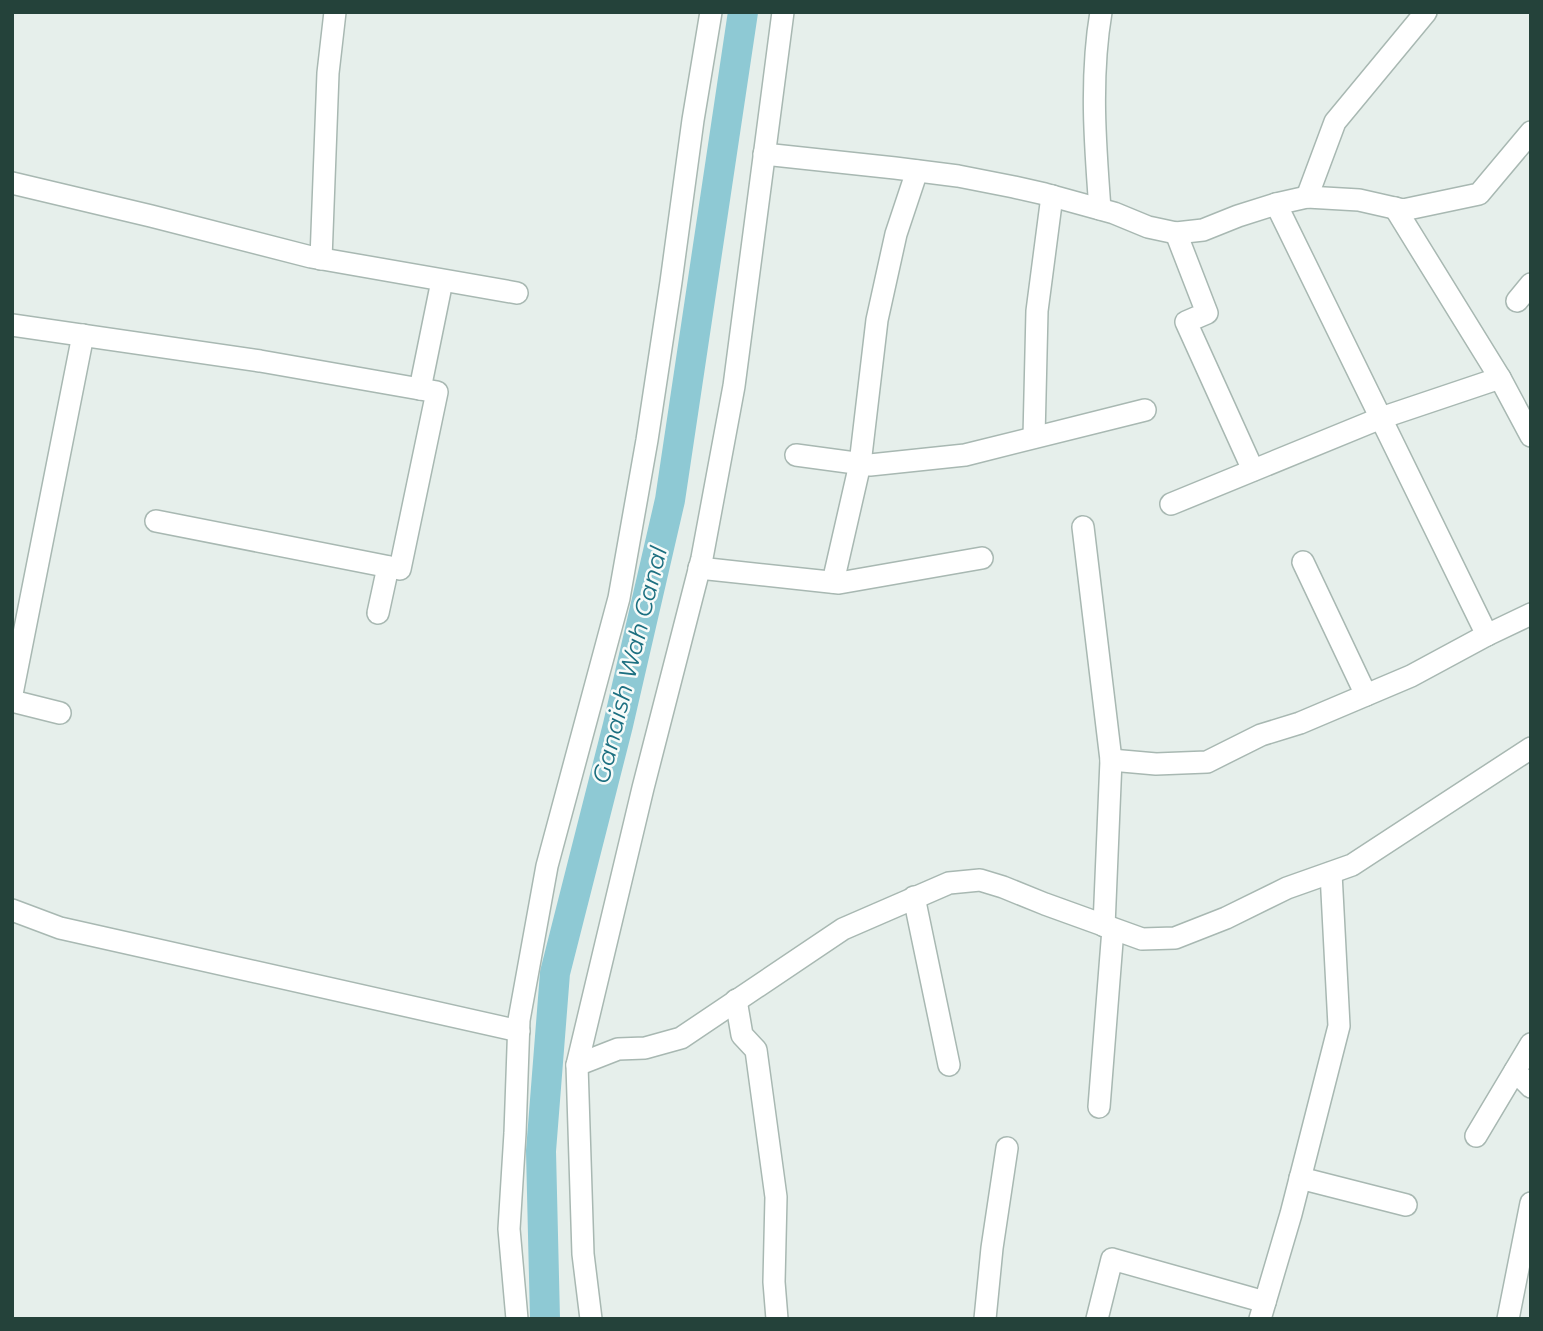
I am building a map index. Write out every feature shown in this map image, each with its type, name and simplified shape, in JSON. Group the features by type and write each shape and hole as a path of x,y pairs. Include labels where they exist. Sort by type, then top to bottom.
{"street":[{"path":"321,259 328,73 335,12"},
{"path":"517,1319 509,1229 519,1031 547,866 619,598 651,414 711,12"},
{"path":"591,1319 583,1254 577,1065 699,568 734,386 783,12"},
{"path":"1100,209 1095,109 1096,43 1101,12"},
{"path":"1307,197 1335,122 1426,12"},
{"path":"764,154 958,176 1052,195 1114,213 1148,227 1176,233 1203,230 1238,216 1307,197 1359,200 1403,210 1479,194 1531,132"},
{"path":"833,582 860,464 877,320 896,234 917,171"},
{"path":"12,183 321,259 517,293"},
{"path":"1034,438 1037,311 1052,195"},
{"path":"1276,204 1487,635"},
{"path":"1395,208 1500,378 1531,436"},
{"path":"1176,233 1207,313 1186,322 1253,470"},
{"path":"421,389 442,281"},
{"path":"1517,301 1531,284"},
{"path":"12,325 260,361 438,392 400,569 156,520"},
{"path":"12,694 83,335"},
{"path":"1171,504 1381,418 1500,378"},
{"path":"796,455 870,465 965,455 1145,410"},
{"path":"1083,527 1111,760 1108,927 1099,1107"},
{"path":"699,568 833,582 982,558"},
{"path":"1303,562 1366,695"},
{"path":"378,613 388,567"},
{"path":"1111,760 1156,764 1207,762 1261,736 1300,723 1411,676 1531,614"},
{"path":"12,701 60,713"},
{"path":"577,1065 618,1049 645,1048 681,1038 843,929 949,883 980,880 1142,939 1175,938 1226,918 1287,888 1352,865 1531,748"},
{"path":"1097,1319 1112,1259 1263,1310 1339,1027 1331,873"},
{"path":"914,897 948,1065"},
{"path":"14,917 519,1031"},
{"path":"736,1000 742,1035 756,1050 775,1183 774,1282 777,1319"},
{"path":"1476,1136 1531,1045"},
{"path":"1515,1071 1531,1087"},
{"path":"985,1319 992,1248 1007,1148"},
{"path":"1300,1178 1406,1205"},
{"path":"1508,1319 1531,1203"}],"waterway":[{"name":"Ganaish Wah Canal","path":"545,1319 541,1151 555,973 618,725 670,500 743,12"}]}
